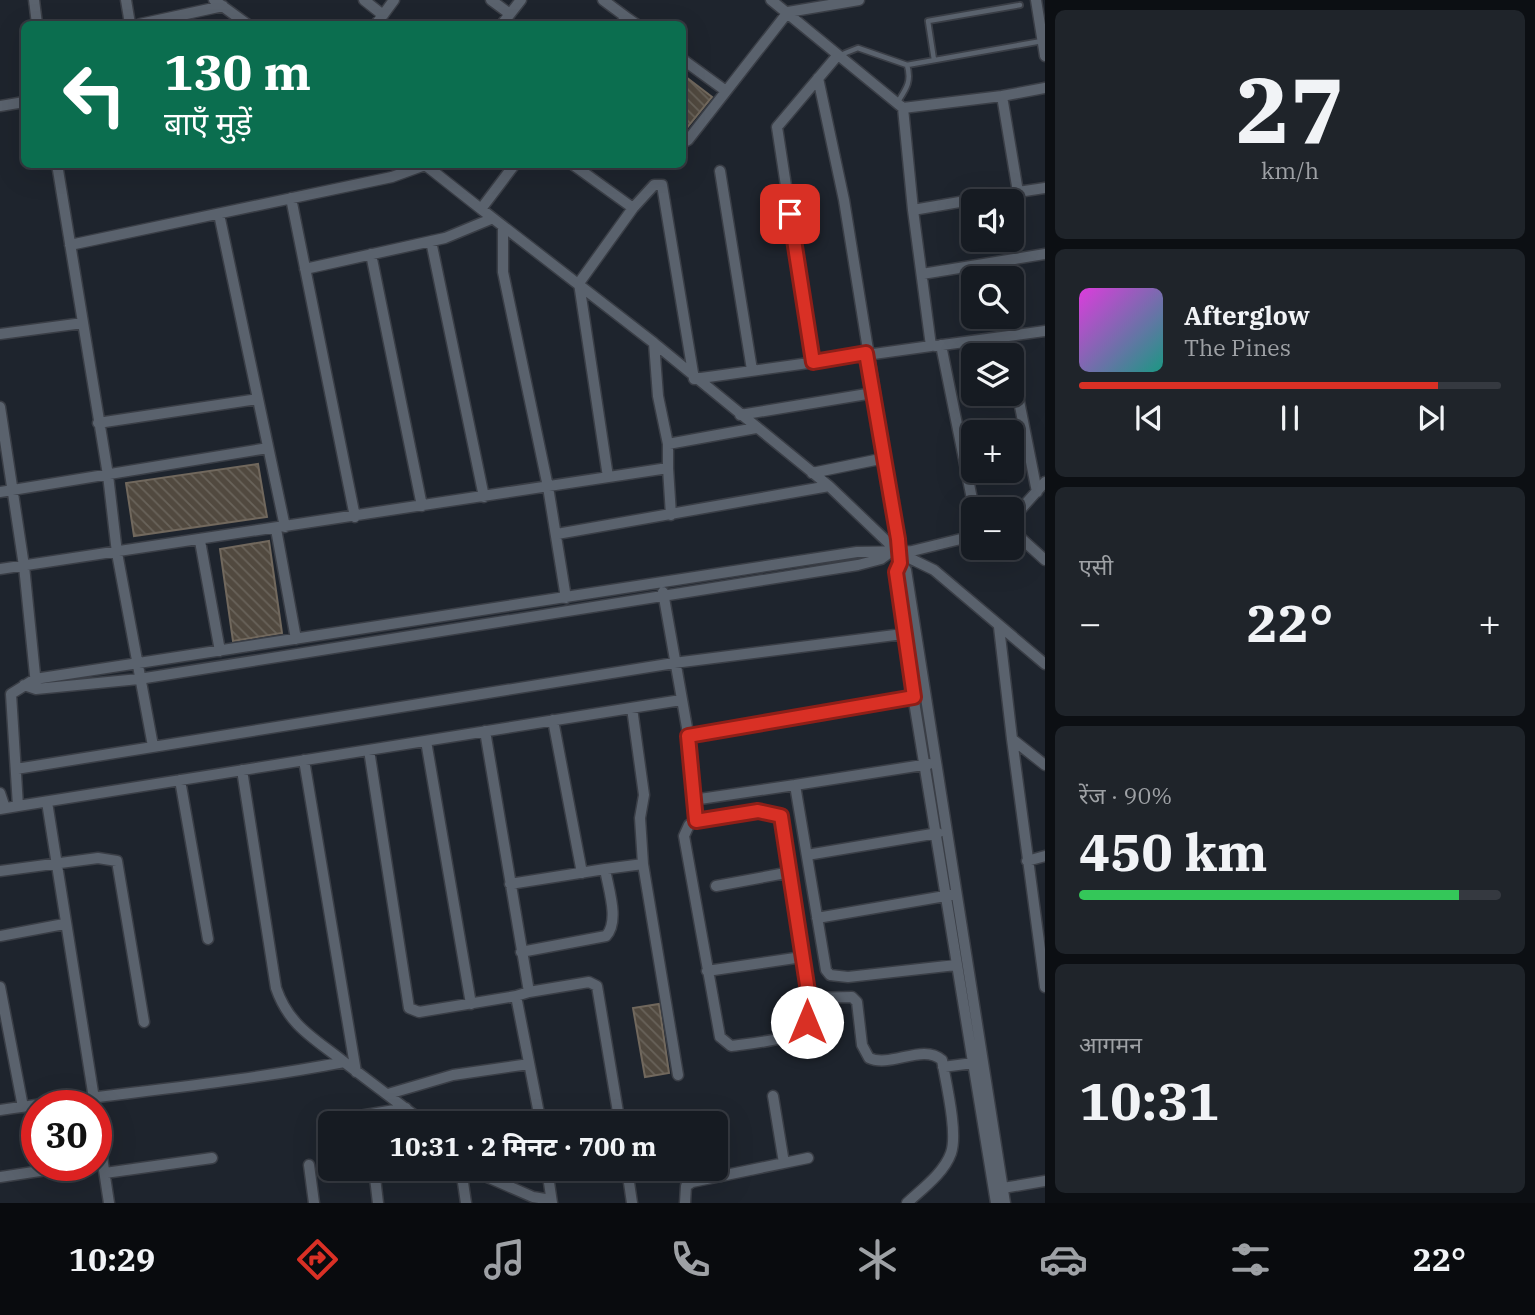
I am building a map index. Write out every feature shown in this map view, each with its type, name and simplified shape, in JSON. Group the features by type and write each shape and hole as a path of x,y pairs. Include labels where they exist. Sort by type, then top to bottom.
{"street":[{"path":"34,0 37,21"},
{"path":"126,0 130,21"},
{"path":"364,0 383,15"},
{"path":"378,21 394,0"},
{"path":"491,0 510,14"},
{"path":"504,21 521,0"},
{"path":"603,0 623,21"},
{"path":"771,0 900,105 1002,96 1045,88"},
{"path":"686,138 788,12 859,0"},
{"path":"1036,0 1045,56"},
{"path":"151,21 218,3 243,21"},
{"path":"813,362 777,135 780,119 837,56"},
{"path":"686,62 726,91"},
{"path":"818,79 844,200 866,353 885,458 903,634 914,697 931,764 937,833 951,895 956,965 1005,1203"},
{"path":"1002,96 1018,189"},
{"path":"0,106 21,102"},
{"path":"900,105 922,274 971,497"},
{"path":"58,168 108,475 117,553 153,746"},
{"path":"70,245 392,177 416,168"},
{"path":"428,168 491,219 579,283 828,486 896,556 906,570 931,764 996,1203"},
{"path":"481,209 512,168"},
{"path":"578,168 633,208"},
{"path":"720,171 752,370"},
{"path":"608,477 579,283 633,208 654,185 662,186 694,379"},
{"path":"1024,191 1045,188"},
{"path":"291,198 355,517"},
{"path":"913,210 961,202"},
{"path":"219,214 268,448 296,639"},
{"path":"305,269 431,241 491,219"},
{"path":"503,226 503,272 548,486 566,598"},
{"path":"431,241 484,497"},
{"path":"371,254 422,506"},
{"path":"922,274 1045,254"},
{"path":"0,334 83,323"},
{"path":"694,379 866,353 1045,331"},
{"path":"654,343 658,396 668,444 671,515"},
{"path":"740,415 873,393"},
{"path":"99,423 258,399"},
{"path":"1020,406 1037,492"},
{"path":"0,411 24,566 36,684"},
{"path":"668,444 756,428"},
{"path":"0,492 268,448"},
{"path":"812,473 885,458"},
{"path":"0,569 201,541 668,468"},
{"path":"1024,506 1045,482"},
{"path":"556,534 828,486"},
{"path":"18,806 9,703 10,694 24,685 139,679 858,565 961,539"},
{"path":"201,541 220,651"},
{"path":"1024,541 1045,560"},
{"path":"36,684 137,664 878,550 934,570 1045,664"},
{"path":"661,582 688,736 696,821"},
{"path":"999,627 1027,861 1040,921 1045,987"},
{"path":"16,769 674,663 903,634"},
{"path":"688,736 914,697"},
{"path":"0,793 3,809 681,700"},
{"path":"632,708 644,795 640,818 643,864 678,1075"},
{"path":"553,720 582,873"},
{"path":"485,731 529,992"},
{"path":"1012,739 1045,765"},
{"path":"426,741 471,1004"},
{"path":"369,750 409,1008 419,1012 589,982 597,986 618,1111"},
{"path":"304,760 356,1072"},
{"path":"694,800 931,764"},
{"path":"242,770 276,988 282,1006 290,1019 410,1111"},
{"path":"180,780 208,939"},
{"path":"795,785 826,971 830,975 848,977 956,965"},
{"path":"47,802 92,1090"},
{"path":"758,811 781,816 809,998 807,1022 800,1031 788,1036 731,1046 720,1037 715,1023 684,836 689,825 696,821 758,811"},
{"path":"807,855 937,833"},
{"path":"1027,861 1045,856"},
{"path":"0,871 107,857 117,861 144,1022"},
{"path":"510,884 643,864"},
{"path":"521,952 606,936 612,930 613,920 605,869"},
{"path":"716,886 790,872"},
{"path":"817,918 951,895"},
{"path":"0,936 64,924"},
{"path":"707,971 802,957"},
{"path":"0,987 21,1097"},
{"path":"516,996 538,1111"},
{"path":"809,998 852,997 857,1002 862,1045 869,1058 885,1061 929,1053 942,1060 952,1151 939,1172 907,1203"},
{"path":"943,1067 975,1057"},
{"path":"112,1099 193,1083 269,1076 344,1062"},
{"path":"388,1094 453,1075 529,1063"},
{"path":"773,1096 784,1163"},
{"path":"0,1110 21,1107"},
{"path":"389,1111 406,1108"},
{"path":"112,1172 212,1158"},
{"path":"685,1203 686,1186 692,1182 808,1158"},
{"path":"309,1165 314,1203"},
{"path":"0,1177 21,1174"},
{"path":"105,1181 109,1203"},
{"path":"375,1181 378,1203"},
{"path":"463,1181 466,1203"},
{"path":"496,1181 552,1202 549,1181"},
{"path":"629,1181 632,1203"},
{"path":"1003,1188 1045,1181"}],"lane":[{"path":"934,60 928,21 1020,5"},
{"path":"837,56 858,48 907,65 1042,41"},
{"path":"900,105 910,75 907,65"}],"building":[{"path":"686,77 712,97 686,129"},
{"path":"258,464 267,517 134,536 126,483"},
{"path":"269,541 282,633 233,641 220,549"},
{"path":"659,1004 669,1073 645,1077 633,1008"}],"route":[{"path":"790,214 813,362 866,353 898,539 900,563 896,572 914,697 688,736 696,821 758,811 781,816 785,826 809,998 807,1022"}]}
